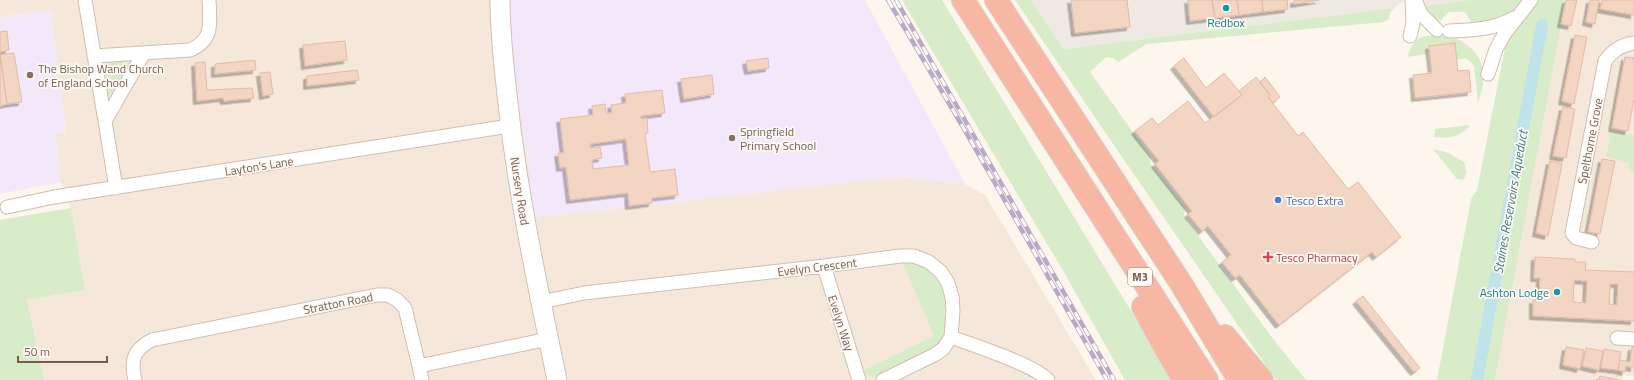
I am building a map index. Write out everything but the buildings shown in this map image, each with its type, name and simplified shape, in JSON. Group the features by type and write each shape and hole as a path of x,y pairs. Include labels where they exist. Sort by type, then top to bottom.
{"highway":[{"name":"M3","path":"963,0 1207,380"},
{"name":"M3","path":"996,0 1182,285 1239,380"},
{"name":"M3","path":"1073,173 1166,350 1184,380"},
{"name":"M3","path":"1182,285 1262,380"}],"street":[{"path":"85,0 116,188"},
{"path":"94,56 190,50 198,47 205,40 210,25 208,0"},
{"name":"Nursery Road","path":"500,0 502,51 510,126 523,216 557,380"},
{"path":"1413,0 1421,14 1443,30 1488,29 1504,24 1517,16"},
{"path":"1410,36 1413,23 1413,0"},
{"path":"1488,74 1496,49 1505,32 1531,0"},
{"name":"Spelthorne Grove","path":"1592,242 1576,238 1572,233 1605,61 1618,48 1634,43"},
{"path":"105,121 144,53"},
{"name":"Layton's Lane","path":"8,208 54,197 510,126"},
{"name":"Evelyn Crescent","path":"541,302 584,293 900,256 914,256 929,262 941,272 948,284 952,297 953,310 951,337"},
{"name":"Evelyn Way","path":"824,266 859,380"},
{"name":"Stratton Road","path":"135,380 133,358 141,347 152,340 377,295 388,296 397,300 405,308 419,366"},
{"path":"883,380 934,355 943,349 951,337 1011,360 1044,375 1048,380"},
{"path":"1617,338 1634,339"},
{"path":"422,380 419,366 548,339"}],"shaded area":[{"path":"0,0 509,0 901,177 965,184 985,195 1096,380 44,380 27,300 85,290 71,208 61,182 55,134 66,133 51,11 0,17"},
{"name":"Springfield Primary School","path":"509,0 865,0 965,184 901,177 535,218 511,46"},
{"path":"1031,0 1470,0 1423,6 1404,1 1394,8 1063,49"},
{"path":"1566,0 1634,0 1634,377 1623,375 1622,380 1495,380"},
{"name":"The Bishop Wand Church of England School","path":"51,11 66,133 55,134 61,182 0,194 0,17"}],"green space":[{"path":"902,0 942,0 1173,380 1125,380 1065,274"},
{"path":"1015,0 1031,0 1063,49 1394,8 1390,13 1389,19 1384,22 1147,44 1118,62 1113,58 1106,57 1090,72 1150,156 1150,163 1185,208 1184,216 1270,335 1306,380 1276,380"},
{"path":"1470,0 1566,0 1495,380 1437,380 1471,199 1477,190 1512,12 1486,22 1471,22 1465,12 1449,12 1440,21 1431,16 1423,6"},
{"path":"1448,34 1469,46 1482,64 1483,84 1478,103 1474,66 1466,58 1457,60 1455,43 1429,46 1426,54 1407,57 1414,43 1422,37"},
{"path":"129,61 131,66 115,93 109,95 106,93 99,63"},
{"path":"1469,125 1469,127 1457,135 1444,138 1434,137 1435,129"},
{"path":"1611,131 1634,135 1634,172 1629,170 1629,163 1606,157"},
{"path":"1433,149 1449,153 1464,162 1467,173 1463,180 1457,179"},
{"path":"71,208 85,290 27,300 44,380 0,380 0,220"},
{"path":"900,256 914,256 948,283 951,337 933,350 874,377 867,375 864,370 934,336"}],"waterway":[{"name":"Staines Reservoirs Aqueduct","path":"1477,380 1542,25"}],"railway":[{"path":"888,0 967,134 1107,380"},
{"path":"896,0 1114,380"}],"place":[{"name":"Redbox","path":"1226,8"},
{"name":"The Bishop Wand Church of England School","path":"30,75"},
{"name":"Springfield Primary School","path":"732,138"},
{"name":"Tesco Extra","path":"1278,200"},
{"name":"Tesco Pharmacy","path":"1268,257"},
{"name":"Ashton Lodge","path":"1557,292"}]}
